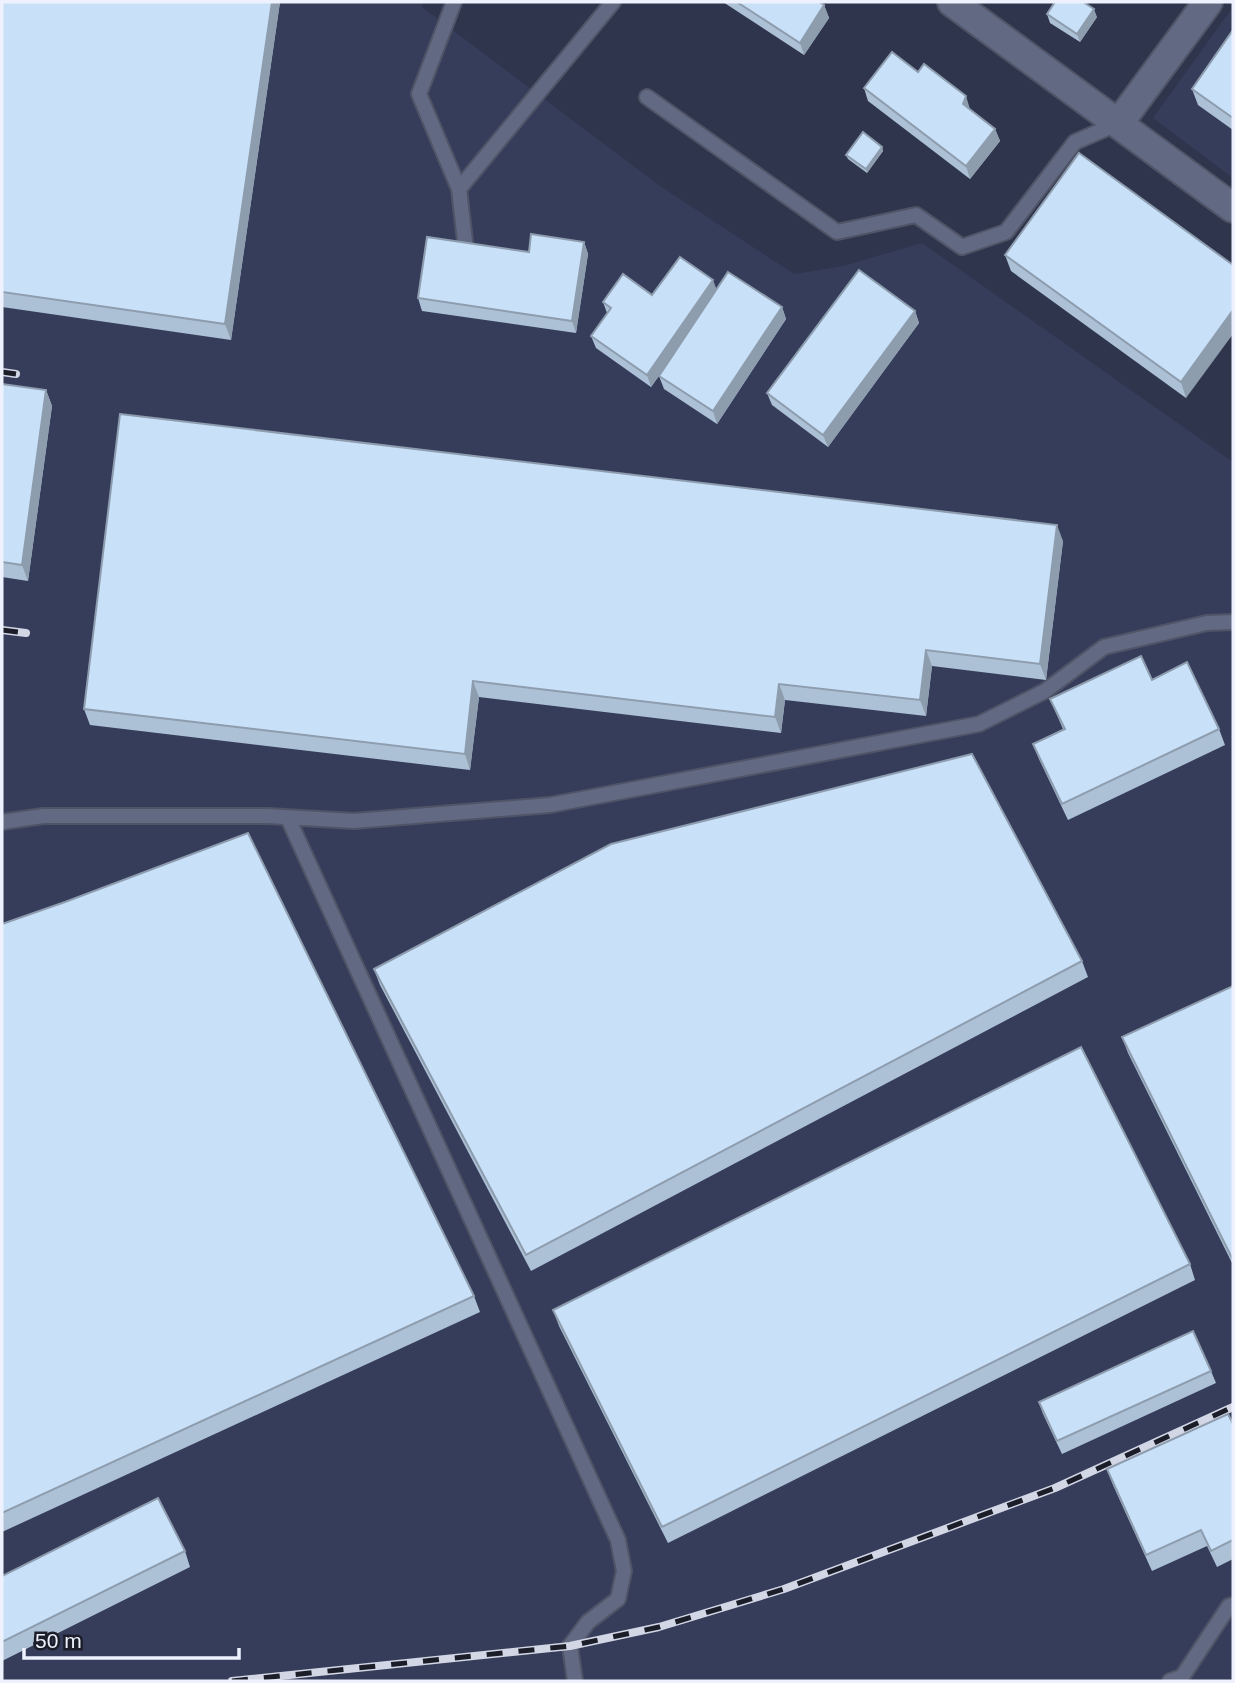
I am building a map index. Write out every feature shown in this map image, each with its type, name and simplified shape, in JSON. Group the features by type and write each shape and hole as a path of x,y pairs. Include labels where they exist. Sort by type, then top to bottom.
{"street":[{"path":"952,2 1233,208"},
{"path":"1119,123 1208,2"}],"lane":[{"path":"454,2 419,94 460,189 467,259"},
{"path":"460,189 613,2"},
{"path":"647,97 837,232 916,215 962,247 1006,232 1074,142 1119,123"},
{"path":"2,822 43,816 354,821 550,805 979,724 1045,691 1104,648 1208,623 1233,622"},
{"path":"288,818 618,1540 624,1571 618,1599 588,1622 570,1646 575,1681"},
{"path":"1179,1680 1229,1606 1233,1605"}],"shaded area":[{"path":"2,2 423,2 422,7 660,186 794,274 843,266 922,243 1233,462 1233,1681 2,1681"},
{"path":"1233,7 1233,178 1153,118"}],"building":[{"path":"2,2 272,2 225,324 2,292"},
{"path":"737,2 819,2 824,5 800,43"},
{"path":"1055,2 1083,2 1094,9 1077,34 1047,14"},
{"path":"1233,30 1233,118 1192,89"},
{"path":"892,52 918,72 924,64 966,96 963,104 995,129 966,166 864,88"},
{"path":"863,132 882,147 866,169 846,155"},
{"path":"1079,153 1233,265 1233,310 1181,382 1005,255"},
{"path":"531,234 584,242 572,321 418,298 427,237 529,252"},
{"path":"680,257 713,280 647,375 591,336 611,308 603,302 623,274 652,295"},
{"path":"859,270 915,311 823,435 767,393"},
{"path":"728,272 782,307 713,411 659,376"},
{"path":"2,384 46,390 22,565 2,562"},
{"path":"120,414 1057,525 1040,664 926,650 920,700 779,684 775,717 473,681 465,754 84,709"},
{"path":"1141,656 1152,680 1187,662 1219,729 1062,804 1033,744 1065,729 1050,699"},
{"path":"972,754 1082,961 526,1255 374,969 611,844"},
{"path":"248,833 474,1296 2,1513 2,924"},
{"path":"1233,986 1233,1260 1122,1037"},
{"path":"1081,1047 1190,1264 662,1527 553,1310"},
{"path":"1193,1331 1211,1371 1057,1441 1039,1402"},
{"path":"1228,1414 1233,1424 1233,1540 1211,1551 1201,1530 1146,1555 1107,1469"},
{"path":"158,1498 185,1551 2,1642 2,1576"}],"railway":[{"path":"2,372 16,374"},
{"path":"2,630 26,633"},
{"path":"232,1681 570,1646 659,1627 784,1589 1055,1488 1233,1407"}]}
